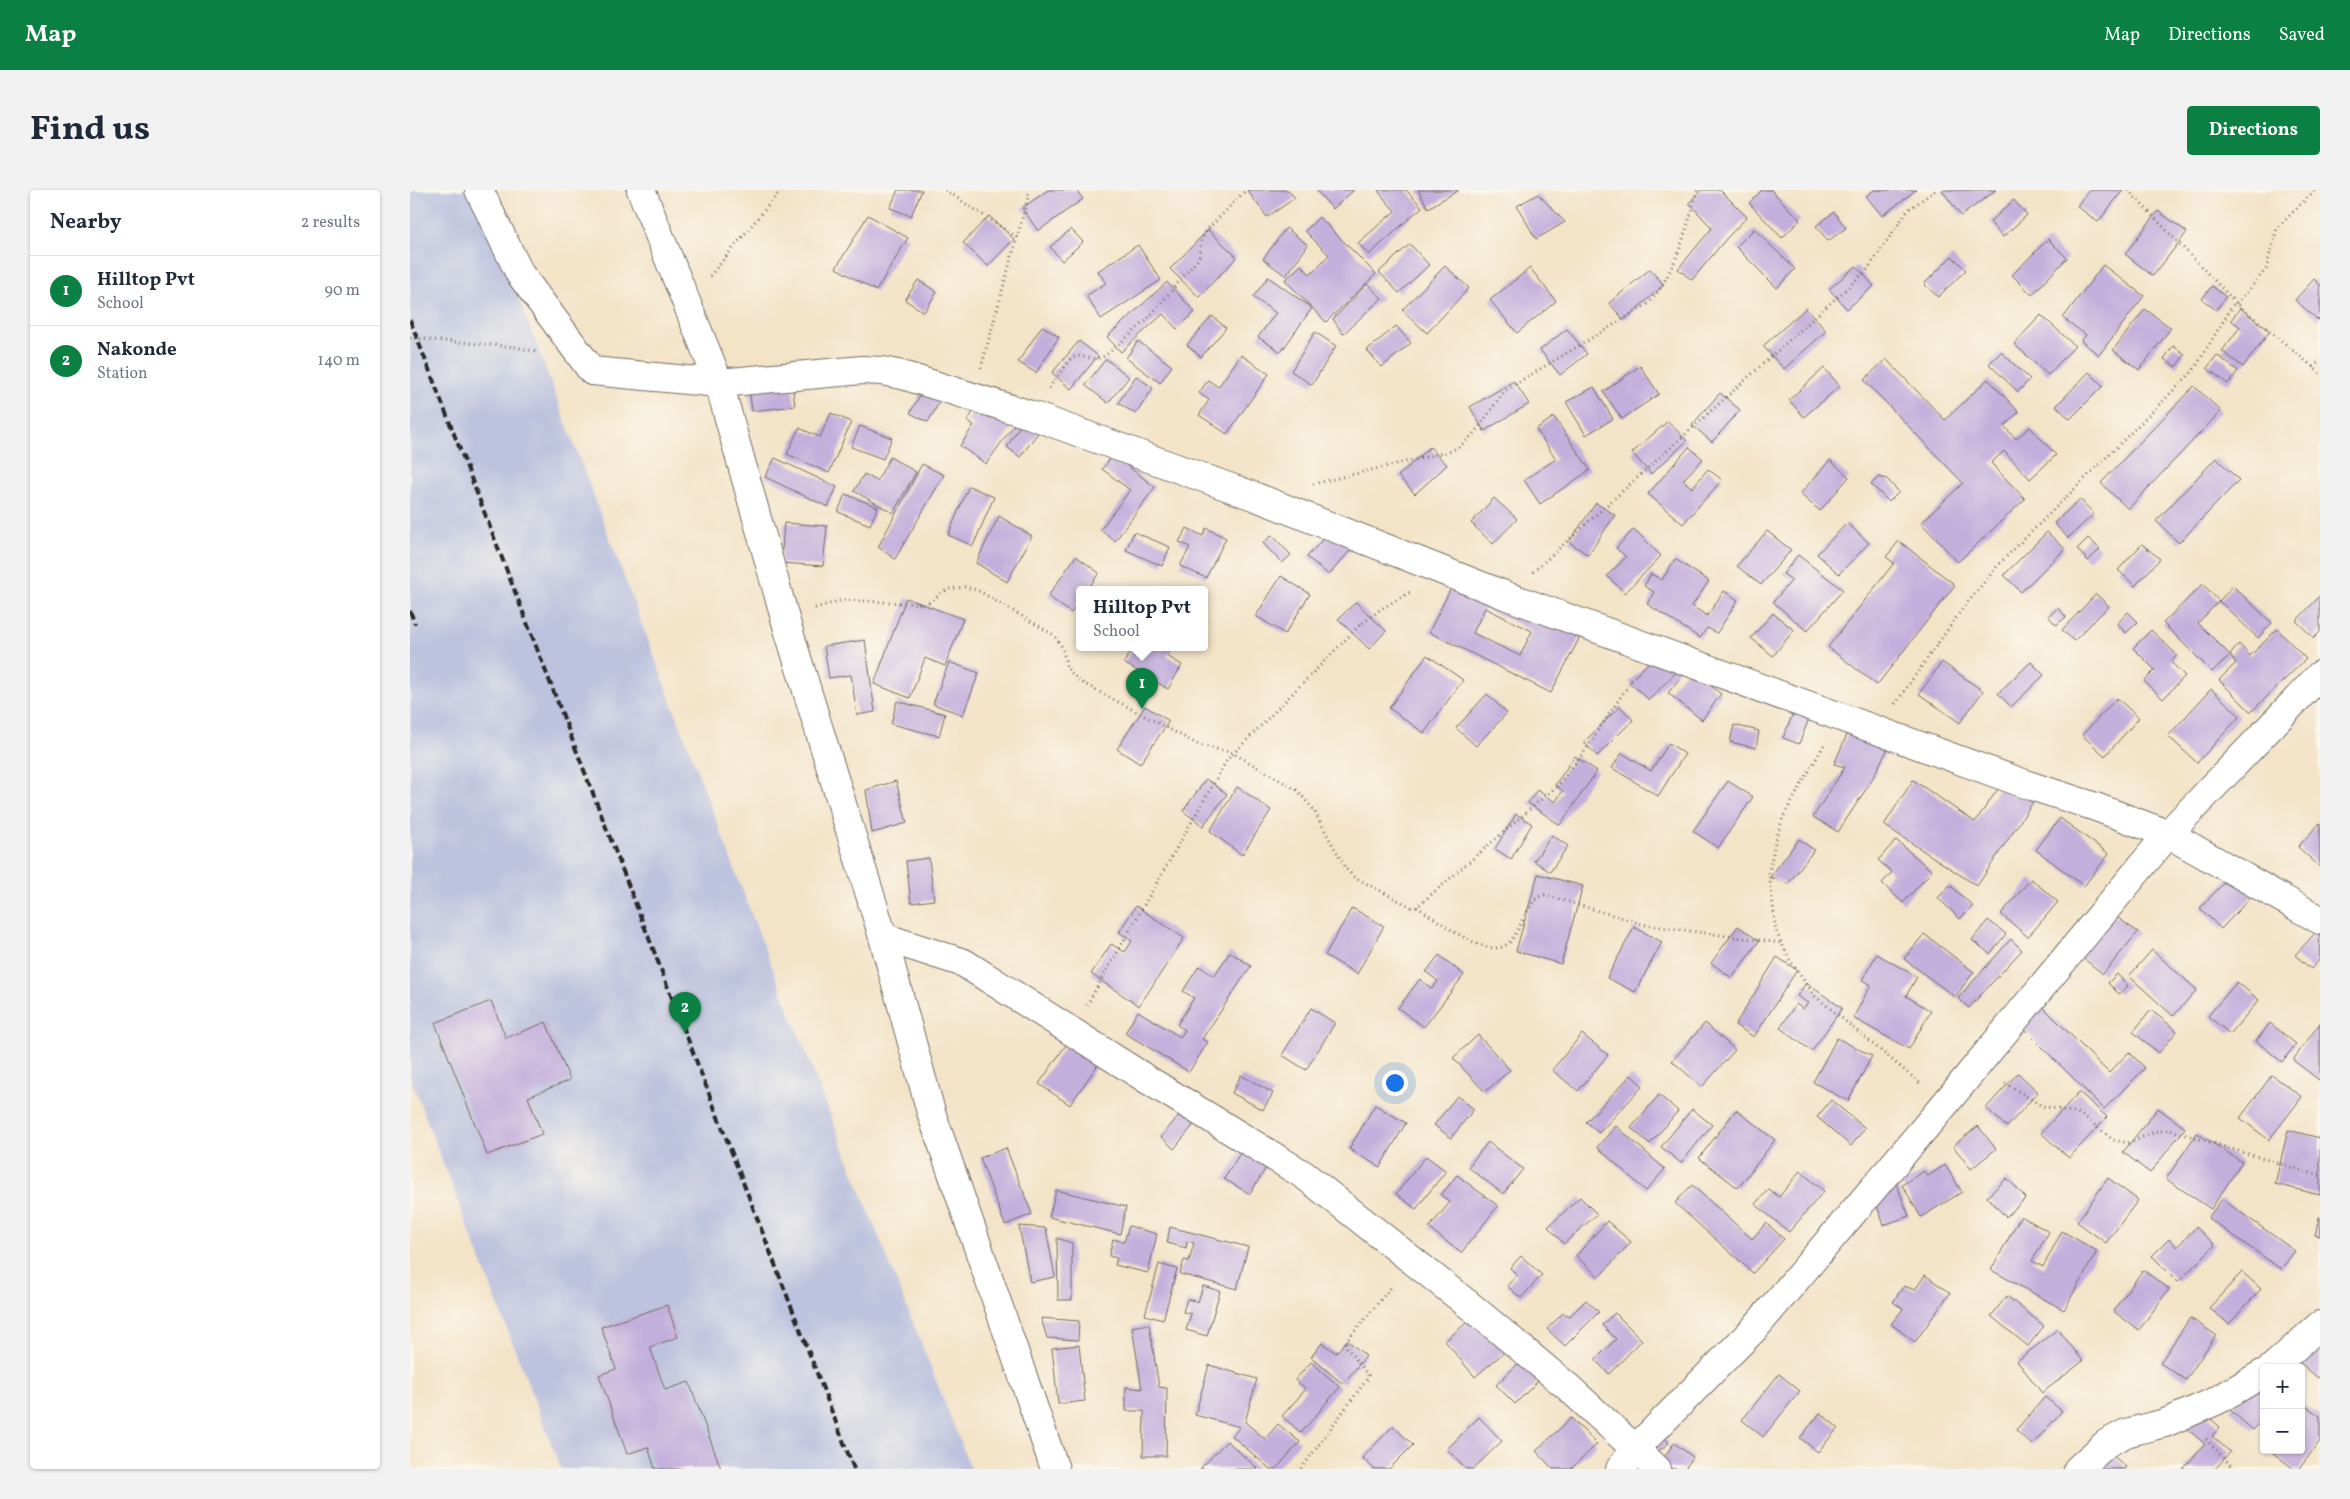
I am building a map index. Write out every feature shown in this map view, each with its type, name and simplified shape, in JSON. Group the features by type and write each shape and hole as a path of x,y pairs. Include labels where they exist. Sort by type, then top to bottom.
{"street":[{"path":"479,190 520,274 592,371 719,383 862,370 882,371 973,395 1256,497 1507,596 2168,834 2320,920"},
{"path":"640,190 719,383 788,629 883,937 931,1112 1055,1469"},
{"path":"1627,1459 1754,1329 1945,1104 2168,834 2320,675"},
{"path":"883,937 964,962 1304,1175 1414,1261 1570,1388 1627,1459 1657,1469"},
{"path":"2276,1364 2320,1325"},
{"path":"2078,1469 2108,1443 2126,1433 2165,1423 2216,1401 2260,1375"}],"path":[{"path":"687,304 781,190"},
{"path":"946,190 1018,238"},
{"path":"973,395 1030,190"},
{"path":"1031,415 1071,358 1078,356 1096,359 1105,356 1146,321 1199,258 1202,239 1207,230 1246,190"},
{"path":"1305,485 1451,451 1462,446 1473,437 1497,400 1507,389 1648,304 1666,280 1692,212 1697,190"},
{"path":"1507,596 1867,270 1908,210 1936,190"},
{"path":"2128,190 2236,303 2320,373"},
{"path":"1877,729 1983,583 2193,371 2236,303 2266,269 2279,225 2315,190"},
{"path":"410,338 515,347 543,354"},
{"path":"2313,367 2320,361"},
{"path":"1072,1031 1233,753 1359,626 1381,609 1447,571"},
{"path":"788,629 816,608 843,600 926,604 948,590 965,588 977,590 1054,636 1062,647 1067,668 1079,681 1199,745 1233,753 1281,780 1303,795 1313,809 1346,869 1354,877 1407,906 1417,908 1478,945 1497,949 1508,944 1533,900 1545,895 1646,925 1781,943"},
{"path":"1417,908 1559,784 1584,752 1652,649"},
{"path":"1841,716 1783,817 1769,872 1776,931 1789,959 1814,996 1945,1104"},
{"path":"1977,1065 2037,1103 2078,1113 2113,1140 2128,1143 2158,1131 2170,1130 2320,1176"},
{"path":"1301,1469 1368,1379 1368,1374 1347,1348 1347,1338 1414,1261"}],"shaded area":[{"path":"410,190 478,190 764,947 971,1469 561,1469 410,1077"}],"building":[{"path":"898,190 922,190 911,216 890,208"},
{"path":"1048,190 1076,190 1083,199 1038,231 1022,208"},
{"path":"1247,190 1288,190 1295,198 1267,217"},
{"path":"1316,190 1354,190 1333,209"},
{"path":"1379,190 1406,190 1422,207 1369,255 1358,243 1395,211"},
{"path":"1418,190 1459,190 1428,208"},
{"path":"1701,190 1720,190 1747,217 1692,280 1678,269 1712,228 1689,203"},
{"path":"1762,190 1771,190 1800,220 1782,238 1749,203"},
{"path":"1874,190 1916,190 1882,216 1866,196"},
{"path":"1942,190 1996,190 1961,216"},
{"path":"2089,190 2123,190 2098,222 2077,206"},
{"path":"1538,194 1565,222 1536,239 1517,206"},
{"path":"2014,200 2027,215 2003,237 1990,222"},
{"path":"2158,211 2187,232 2153,276 2125,254"},
{"path":"1834,212 1846,228 1828,241 1816,226"},
{"path":"868,215 908,238 876,291 836,268"},
{"path":"989,216 1014,239 988,266 963,243"},
{"path":"1319,217 1376,274 1326,322 1285,280 1301,265 1310,274 1329,255 1305,231"},
{"path":"1286,228 1308,245 1286,276 1263,259"},
{"path":"1071,229 1083,242 1062,261 1050,247"},
{"path":"1754,229 1795,269 1777,288 1736,247"},
{"path":"1208,230 1237,257 1199,297 1170,269"},
{"path":"2048,239 2067,258 2032,295 2012,275"},
{"path":"1410,244 1429,265 1399,293 1379,272"},
{"path":"1138,245 1161,280 1101,319 1086,296 1106,283 1098,271"},
{"path":"1952,256 1966,270 1938,297 1924,284"},
{"path":"2103,265 2144,296 2099,355 2081,341 2086,335 2063,318"},
{"path":"1445,266 1469,288 1427,333 1402,310"},
{"path":"1856,266 1874,286 1847,309 1829,289"},
{"path":"1530,268 1556,301 1517,333 1490,300"},
{"path":"1650,269 1664,285 1624,320 1609,303"},
{"path":"1268,277 1312,308 1281,352 1258,337 1276,313 1253,297"},
{"path":"2314,279 2320,285 2320,318 2318,320 2295,300"},
{"path":"918,280 937,292 924,312 905,300"},
{"path":"1167,282 1195,312 1177,329 1163,314 1121,352 1107,337"},
{"path":"1367,284 1382,298 1343,334 1333,319"},
{"path":"2212,286 2226,297 2216,310 2202,299"},
{"path":"1806,308 1826,331 1784,369 1763,346"},
{"path":"2240,308 2270,331 2243,367 2222,351 2240,327 2231,320"},
{"path":"2145,309 2171,328 2139,370 2113,350"},
{"path":"2041,315 2075,346 2048,375 2014,344"},
{"path":"1212,316 1226,328 1201,357 1187,345"},
{"path":"1042,326 1059,337 1036,373 1018,362"},
{"path":"1396,326 1411,343 1382,367 1367,350"},
{"path":"1567,329 1587,354 1560,375 1540,350"},
{"path":"1315,332 1336,346 1312,385 1291,371"},
{"path":"1079,341 1098,356 1071,389 1052,373"},
{"path":"1138,341 1172,366 1160,383 1126,358"},
{"path":"2173,346 2185,354 2176,367 2164,359"},
{"path":"2001,352 2030,379 2018,392 1989,364"},
{"path":"1241,355 1269,374 1227,434 1199,415 1209,400 1199,393 1208,380 1218,387"},
{"path":"2217,355 2238,371 2228,384 2207,368"},
{"path":"1106,359 1129,377 1108,403 1085,385"},
{"path":"1886,359 1945,420 1988,379 2019,412 2004,426 2016,439 2030,427 2056,455 2030,479 2004,451 1991,463 2025,499 1958,562 1921,523 1963,483 1864,380"},
{"path":"1640,366 1659,394 1622,419 1603,392"},
{"path":"1824,368 1840,386 1804,417 1789,400"},
{"path":"2089,372 2103,386 2070,419 2056,406"},
{"path":"1136,376 1153,388 1136,414 1118,403"},
{"path":"929,379 947,389 928,422 910,413"},
{"path":"1514,381 1529,404 1484,431 1470,407"},
{"path":"792,383 795,406 752,411 749,387"},
{"path":"2194,386 2221,411 2128,509 2101,483"},
{"path":"1594,387 1613,419 1586,435 1566,402"},
{"path":"1720,393 1740,410 1712,442 1692,425"},
{"path":"985,394 1019,418 986,464 960,446 974,425 967,421"},
{"path":"831,413 851,422 829,473 787,454 799,428 820,437"},
{"path":"1027,414 1043,426 1020,457 1007,447"},
{"path":"1554,417 1590,470 1540,504 1524,480 1556,459 1536,429"},
{"path":"1668,421 1687,441 1651,474 1632,453"},
{"path":"860,426 892,438 883,459 851,447"},
{"path":"1430,447 1447,465 1415,494 1398,476"},
{"path":"1689,447 1703,459 1683,480 1692,488 1708,469 1722,480 1683,524 1648,494"},
{"path":"1113,455 1155,487 1115,541 1100,530 1130,490 1102,469"},
{"path":"890,457 916,472 893,513 854,491 864,474 877,481"},
{"path":"775,458 837,487 828,507 765,477"},
{"path":"2216,458 2239,480 2179,543 2156,521"},
{"path":"1830,460 1849,477 1820,511 1800,494"},
{"path":"922,464 944,475 895,559 878,547"},
{"path":"1879,477 1887,479 1899,492 1889,502 1871,484"},
{"path":"969,486 994,497 973,546 948,535"},
{"path":"845,494 878,507 870,525 838,512"},
{"path":"1494,498 1517,519 1493,544 1471,523"},
{"path":"2080,499 2094,514 2068,538 2054,523"},
{"path":"1596,503 1615,515 1588,555 1569,542"},
{"path":"999,516 1032,536 1007,582 976,563"},
{"path":"784,523 827,526 823,566 781,563"},
{"path":"1847,523 1869,543 1839,574 1817,554"},
{"path":"1187,528 1203,536 1206,528 1226,538 1206,578 1180,566 1190,547 1179,542"},
{"path":"1634,529 1661,556 1625,593 1607,576 1626,557 1616,548"},
{"path":"1331,530 1352,548 1329,575 1307,557"},
{"path":"1767,531 1791,550 1761,585 1737,566"},
{"path":"1134,532 1170,547 1162,566 1126,550"},
{"path":"2047,532 2065,549 2021,592 2004,575"},
{"path":"1272,535 1291,555 1282,563 1263,543"},
{"path":"2088,538 2100,549 2088,561 2077,549"},
{"path":"1899,541 1955,585 1877,685 1828,647 1894,563 1886,557"},
{"path":"2142,544 2160,559 2135,586 2118,570"},
{"path":"1798,555 1843,590 1807,631 1773,602 1792,580 1783,574"},
{"path":"1076,556 1099,573 1090,586 1076,586 1076,606 1071,613 1048,596"},
{"path":"1675,559 1709,581 1692,606 1707,616 1724,591 1738,600 1717,633 1707,628 1700,638 1647,604 1654,592 1644,586 1651,574 1662,580"},
{"path":"1459,572 1582,633 1551,693 1429,632","holes":["1485,608 1532,631 1520,656 1473,633"]},
{"path":"1281,576 1310,594 1285,634 1256,616"},
{"path":"2203,584 2219,601 2198,623 2230,655 2212,672 2163,623"},
{"path":"2233,586 2272,623 2258,638 2219,601"},
{"path":"2096,594 2109,606 2074,641 2062,630"},
{"path":"2320,596 2320,632 2314,638 2296,621"},
{"path":"906,598 963,619 945,666 925,658 910,698 874,684"},
{"path":"1356,602 1386,631 1369,649 1338,619"},
{"path":"2058,608 2066,617 2056,625 2048,616"},
{"path":"2128,612 2138,622 2126,633 2117,624"},
{"path":"1773,613 1794,630 1773,656 1751,638"},
{"path":"2277,629 2306,659 2251,712 2219,680 2236,663 2230,655 2239,644 2250,656"},
{"path":"2151,630 2177,655 2171,662 2185,676 2163,699 2144,681 2155,670 2133,648"},
{"path":"865,640 875,712 857,715 851,675 829,678 824,646"},
{"path":"1662,649 1681,667 1649,700 1629,682"},
{"path":"1131,651 1170,651 1167,656 1182,665 1168,689 1124,663"},
{"path":"1427,655 1463,680 1424,733 1389,708"},
{"path":"949,662 979,673 963,715 933,704"},
{"path":"1942,662 1983,691 1960,723 1919,694"},
{"path":"2031,662 2044,675 2011,707 1998,693"},
{"path":"1688,668 1721,694 1702,720 1668,693"},
{"path":"2211,689 2240,716 2197,763 2168,736"},
{"path":"1487,694 1507,713 1476,746 1456,728"},
{"path":"2117,698 2139,718 2105,756 2082,735"},
{"path":"1799,699 1814,706 1799,744 1783,738"},
{"path":"897,701 945,714 939,736 891,724"},
{"path":"1145,706 1169,721 1140,764 1117,749"},
{"path":"1620,706 1633,720 1597,756 1584,742"},
{"path":"1854,719 1894,737 1870,783 1838,832 1813,817 1845,767 1834,764"},
{"path":"1734,725 1759,731 1756,748 1730,742"},
{"path":"1669,743 1685,754 1658,796 1612,768 1622,753 1651,771"},
{"path":"1575,756 1597,771 1560,825 1528,803 1537,790 1555,802 1563,791 1555,785"},
{"path":"2007,776 2037,796 1977,886 1884,825 1913,780 1975,822"},
{"path":"1206,779 1227,794 1203,826 1183,811"},
{"path":"896,781 907,823 872,833 866,790"},
{"path":"1728,781 1753,797 1718,848 1693,831"},
{"path":"1237,787 1271,810 1242,855 1210,831"},
{"path":"1516,814 1532,824 1511,859 1495,849"},
{"path":"2060,818 2109,854 2084,886 2036,850"},
{"path":"2320,823 2320,867 2298,847"},
{"path":"1552,835 1568,846 1550,872 1534,861"},
{"path":"1799,839 1814,850 1788,884 1770,877"},
{"path":"1896,840 1932,871 1903,903 1882,883 1892,872 1878,860"},
{"path":"929,858 934,900 911,903 906,861"},
{"path":"2234,872 2264,883 2221,929 2200,908"},
{"path":"1538,874 1583,886 1561,964 1516,951"},
{"path":"2031,879 2058,902 2028,937 2001,914"},
{"path":"1950,885 1973,906 1960,919 1938,898"},
{"path":"1136,906 1184,938 1139,1006 1091,974 1111,944 1125,952 1132,941 1119,932"},
{"path":"1352,908 1384,926 1357,974 1325,955"},
{"path":"2112,914 2138,932 2103,974 2078,954"},
{"path":"1988,920 2006,934 1990,954 1972,940"},
{"path":"1738,926 1759,941 1732,978 1711,963"},
{"path":"1634,927 1662,942 1635,992 1607,978"},
{"path":"2319,929 2320,959 2311,969 2295,955"},
{"path":"1924,934 1974,972 1955,997 1904,959"},
{"path":"2011,939 2022,950 1969,1008 1958,998"},
{"path":"2152,950 2197,990 2173,1016 2129,976"},
{"path":"1230,952 1251,966 1202,1039 1208,1042 1189,1072 1125,1033 1138,1011 1180,1037 1185,1030 1177,1025 1194,998 1183,991 1199,966 1214,976"},
{"path":"1877,954 1917,977 1906,996 1931,1011 1909,1049 1853,1018 1871,985 1862,980"},
{"path":"1439,955 1464,975 1424,1027 1398,1008 1420,979 1432,989 1438,981 1426,972"},
{"path":"1777,957 1797,970 1754,1037 1735,1025"},
{"path":"2117,974 2128,986 2119,994 2108,983"},
{"path":"2237,982 2259,1000 2230,1034 2208,1016"},
{"path":"1806,983 1842,1008 1812,1051 1780,1028 1796,1004 1803,1009 1808,1003 1797,996"},
{"path":"491,1001 506,1038 546,1022 570,1080 528,1097 542,1134 487,1155 435,1023"},
{"path":"2043,1007 2109,1073 2129,1052 2145,1068 2104,1109 2022,1027"},
{"path":"1311,1008 1335,1023 1306,1070 1282,1055"},
{"path":"2151,1010 2177,1031 2159,1053 2133,1032"},
{"path":"1705,1023 1735,1050 1702,1087 1672,1061"},
{"path":"2270,1023 2296,1044 2282,1062 2256,1041"},
{"path":"2320,1023 2320,1078 2319,1080 2293,1060"},
{"path":"1582,1034 1608,1055 1578,1091 1552,1070"},
{"path":"1478,1035 1510,1070 1485,1092 1453,1058"},
{"path":"1837,1038 1872,1056 1848,1101 1813,1082"},
{"path":"1070,1039 1101,1060 1070,1105 1039,1084"},
{"path":"2018,1073 2038,1092 2007,1127 1986,1108"},
{"path":"1241,1075 1273,1093 1263,1110 1232,1093"},
{"path":"1631,1075 1643,1086 1599,1133 1586,1122"},
{"path":"2272,1075 2302,1097 2269,1140 2240,1118"},
{"path":"2079,1092 2107,1117 2069,1158 2041,1133"},
{"path":"1659,1095 1678,1111 1650,1144 1631,1128"},
{"path":"1457,1096 1474,1109 1451,1138 1434,1125"},
{"path":"1831,1100 1865,1128 1851,1146 1817,1117"},
{"path":"1190,1102 1203,1113 1174,1149 1161,1137"},
{"path":"1375,1105 1406,1123 1380,1167 1349,1149"},
{"path":"2158,1108 2185,1128 2150,1173 2123,1152"},
{"path":"1692,1109 1712,1125 1681,1163 1661,1147"},
{"path":"1736,1110 1775,1140 1738,1188 1699,1158"},
{"path":"1616,1126 1665,1169 1646,1191 1597,1147"},
{"path":"1978,1126 1996,1149 1971,1169 1953,1146"},
{"path":"2288,1130 2320,1138 2320,1195 2275,1184"},
{"path":"2197,1133 2242,1162 2211,1209 2166,1179"},
{"path":"1247,1142 1272,1158 1250,1194 1224,1179"},
{"path":"1488,1142 1523,1169 1503,1194 1468,1167"},
{"path":"1006,1148 1032,1214 1005,1225 980,1158"},
{"path":"1426,1156 1446,1171 1416,1209 1396,1194"},
{"path":"1945,1165 1962,1192 1921,1217 1902,1185 1924,1171 1928,1176"},
{"path":"1800,1171 1824,1191 1789,1232 1755,1204 1769,1189 1779,1197"},
{"path":"1457,1175 1498,1206 1461,1253 1429,1228 1450,1202 1441,1195"},
{"path":"2007,1178 2026,1198 2006,1217 1987,1197"},
{"path":"2108,1178 2138,1200 2106,1243 2077,1222"},
{"path":"1896,1183 1909,1216 1884,1225 1872,1193"},
{"path":"1692,1185 1752,1239 1766,1223 1784,1239 1753,1273 1675,1203"},
{"path":"1056,1190 1126,1207 1120,1234 1049,1217"},
{"path":"1580,1197 1597,1214 1564,1244 1548,1227"},
{"path":"2222,1199 2295,1251 2281,1269 2208,1218"},
{"path":"2021,1216 2049,1232 2032,1261 2043,1267 2062,1231 2097,1251 2064,1310 1991,1270"},
{"path":"2320,1217 2320,1236 2315,1235"},
{"path":"1607,1221 1631,1242 1599,1277 1576,1256"},
{"path":"1019,1226 1046,1228 1055,1277 1030,1282"},
{"path":"1129,1226 1157,1234 1148,1273 1115,1265 1117,1258 1109,1256 1113,1239 1124,1242"},
{"path":"1170,1227 1248,1247 1237,1289 1180,1274 1184,1260 1189,1261 1194,1243 1187,1241 1186,1248 1167,1243"},
{"path":"2196,1227 2215,1245 2178,1282 2152,1256 2169,1239 2177,1247"},
{"path":"1057,1238 1072,1243 1072,1300 1058,1300"},
{"path":"1521,1256 1542,1275 1521,1298 1507,1286 1517,1275 1510,1268"},
{"path":"1159,1264 1177,1269 1163,1320 1145,1315"},
{"path":"2143,1270 2169,1289 2139,1330 2113,1311"},
{"path":"2242,1272 2261,1289 2229,1324 2209,1308"},
{"path":"1925,1275 1950,1293 1915,1342 1891,1324 1903,1309 1893,1302 1904,1286 1915,1290"},
{"path":"1203,1286 1220,1291 1207,1336 1186,1330 1191,1314 1183,1312 1187,1299 1198,1302"},
{"path":"2007,1296 2044,1326 2028,1346 1991,1316"},
{"path":"1586,1300 1599,1312 1565,1346 1547,1329 1563,1313 1570,1316"},
{"path":"667,1305 678,1337 650,1347 665,1390 689,1382 721,1469 655,1469 648,1447 627,1454 599,1375 616,1369 601,1327"},
{"path":"1479,1312 1509,1348 1475,1377 1445,1341"},
{"path":"1615,1313 1642,1340 1609,1374 1595,1360 1616,1339 1602,1325"},
{"path":"1041,1318 1079,1321 1078,1340 1047,1338"},
{"path":"2190,1318 2216,1335 2186,1380 2160,1363"},
{"path":"1149,1324 1159,1387 1167,1388 1166,1456 1143,1456 1144,1411 1126,1411 1126,1387 1142,1389 1132,1327"},
{"path":"2320,1325 2320,1376 2318,1378 2305,1367 2305,1364 2301,1364 2292,1356"},
{"path":"2058,1329 2083,1361 2042,1393 2017,1361"},
{"path":"1347,1340 1366,1356 1343,1384 1311,1357 1322,1343 1336,1353"},
{"path":"1079,1345 1085,1401 1058,1404 1052,1348"},
{"path":"1527,1355 1545,1374 1515,1404 1496,1385"},
{"path":"1311,1362 1340,1387 1301,1433 1282,1416 1306,1389 1295,1380"},
{"path":"1209,1365 1257,1379 1245,1422 1265,1439 1278,1424 1300,1442 1276,1469 1270,1469 1232,1436 1240,1427 1195,1415"},
{"path":"1779,1374 1800,1391 1763,1437 1742,1420"},
{"path":"2260,1382 2260,1423 2253,1430 2230,1410 2253,1385"},
{"path":"2045,1397 2062,1411 2032,1445 2016,1430"},
{"path":"2195,1405 2220,1427 2212,1436 2230,1452 2215,1469 2183,1469 2205,1444 2179,1422"},
{"path":"2305,1406 2320,1416 2320,1441 2299,1469 2294,1469 2274,1454 2305,1454"},
{"path":"1820,1413 1838,1428 1818,1452 1800,1438"},
{"path":"1479,1417 1502,1441 1473,1469 1466,1469 1447,1449"},
{"path":"1571,1418 1597,1444 1571,1469 1553,1469 1536,1451"},
{"path":"1653,1424 1669,1443 1656,1453 1641,1434"},
{"path":"1393,1426 1413,1445 1389,1469 1374,1469 1362,1458"},
{"path":"1227,1441 1258,1469 1200,1469"},
{"path":"1674,1443 1693,1457 1685,1469 1672,1469 1661,1462"},
{"path":"2099,1443 2126,1467 2124,1469 2075,1469"}],"railway":[{"path":"410,320 854,1469"},
{"path":"410,611 415,624"}],"place":[{"name":"Hilltop Pvt","path":"1142,709"},
{"name":"Nakonde","path":"685,1033"}]}
